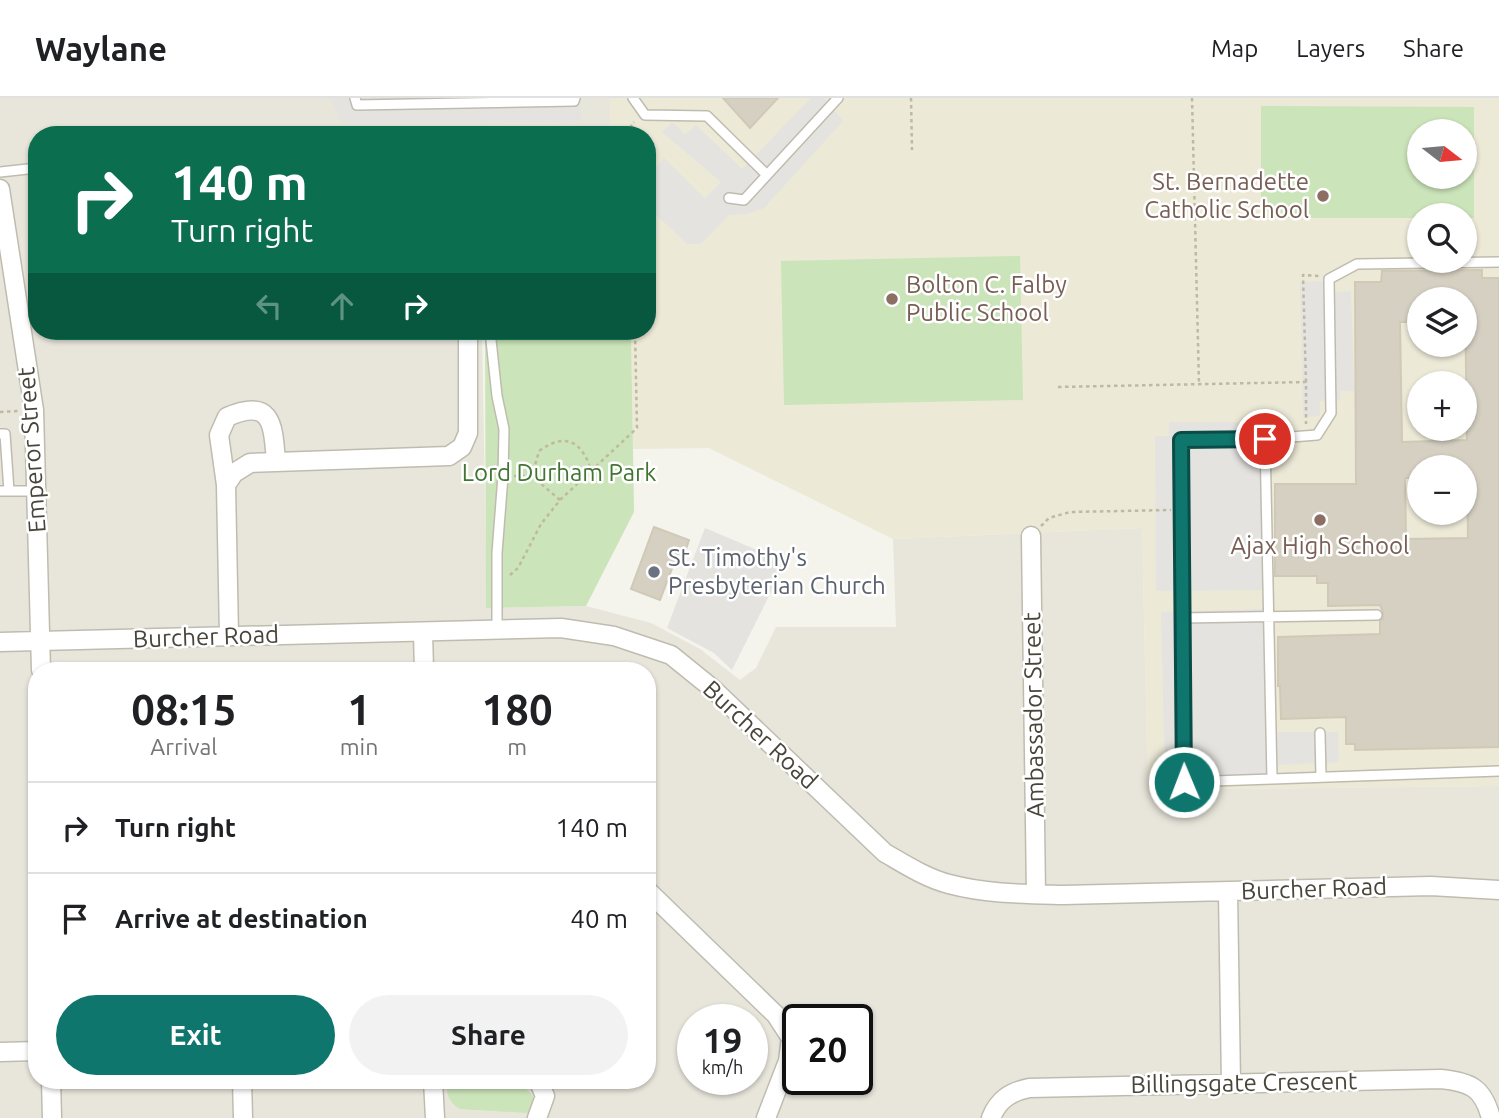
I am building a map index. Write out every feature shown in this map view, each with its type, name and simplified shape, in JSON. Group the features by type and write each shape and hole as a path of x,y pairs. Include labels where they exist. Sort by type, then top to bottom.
{"street":[{"name":"Emperor Street","path":"0,189 34,410 41,662"},
{"path":"226,485 234,473 250,463 449,456 462,447 468,433 468,340"},
{"path":"229,636 226,485 219,435 227,417 246,409 262,413 274,426 276,462"},
{"name":"Ambassador Street","path":"1031,536 1036,894"},
{"name":"Burcher Road","path":"0,642 561,628 614,636 671,655 713,689 885,853 916,871 948,884 1004,893 1036,894 1431,886 1499,890"},
{"path":"423,633 424,662"},
{"path":"1228,892 1231,1083"},
{"path":"656,899 776,1014 791,1038 788,1061 766,1118"},
{"path":"0,1052 28,1051"},
{"name":"Billingsgate Crescent","path":"991,1118 996,1105 1014,1091 1028,1088 1441,1079 1460,1081 1477,1089 1487,1102 1491,1118"},
{"path":"51,1089 52,1118"},
{"path":"242,1089 243,1118"},
{"path":"433,1089 435,1118"},
{"path":"537,1118 545,1096 542,1089"}],"lane":[{"path":"355,98 356,105 574,101 575,98"},
{"path":"633,98 645,115 707,116 766,175"},
{"path":"729,198 744,200 838,98"},
{"path":"0,172 28,169"},
{"path":"1499,262 1357,264 1329,279 1331,413 1317,435 1181,440 1184,782 1499,771"},
{"path":"491,340 497,396 504,429 496,552 497,630"},
{"path":"0,434 5,434 4,491 38,491"},
{"path":"1265,439 1272,779"},
{"path":"1182,618 1377,615"},
{"path":"1320,733 1321,778"}],"path":[{"path":"911,98 912,150"},
{"path":"1192,98 1199,384"},
{"path":"1296,426 1306,426 1303,275 1326,276 1329,279"},
{"path":"497,578 507,578 518,568 541,524 560,500 637,428 635,340"},
{"path":"1058,387 1306,382"},
{"path":"532,476 538,451 551,442 563,439 579,446 587,457 591,470"},
{"path":"503,476 532,476 560,500"},
{"path":"1031,536 1049,518 1070,512 1181,510"}],"shaded area":[{"path":"0,98 610,98 610,126 28,126 28,340 482,340 487,608 586,606 651,623 700,649 740,680 756,668 776,627 896,627 893,539 1142,528 1148,790 1499,786 1499,1118 0,1118"},
{"path":"331,98 580,98 582,122 341,123"},
{"path":"610,98 1499,98 1499,786 1148,790 1142,528 893,539 709,448 633,449 631,340 656,340 656,126 610,126"},
{"path":"811,98 824,98 843,121 764,208 747,214 729,215 701,244 687,244 656,215 656,168 664,158 705,199 721,182 662,132 673,122 685,135 696,125 742,169"},
{"path":"1329,281 1330,293 1351,291 1354,391 1340,391 1340,400 1320,401 1320,416 1303,417 1300,282"},
{"path":"1169,422 1245,422 1245,432 1261,432 1262,590 1156,591 1155,436 1169,436"},
{"path":"705,528 764,553 783,568 732,670 714,653 667,628"},
{"path":"1264,609 1268,775 1165,778 1161,612"},
{"path":"1277,732 1338,732 1339,762 1278,765"}],"green space":[{"path":"1261,106 1474,107 1474,119 1407,119 1407,189 1474,189 1474,203 1407,203 1407,218 1261,218"},
{"path":"1020,256 1023,400 784,405 781,261"},
{"name":"Lord Durham Park","path":"485,340 631,340 634,512 586,606 486,608"},
{"path":"447,1089 526,1089 533,1096 533,1106 527,1113 460,1109 448,1097"}],"building":[{"path":"723,98 778,98 750,128"},
{"path":"1477,270 1482,270 1482,278 1499,278 1499,747 1355,750 1355,744 1346,744 1346,717 1281,719 1278,637 1380,634 1383,612 1380,605 1328,606 1328,583 1317,583 1317,576 1275,576 1275,484 1356,484 1355,282 1381,282 1382,271 1477,273","holes":["1407,287 1477,287 1477,357 1466,357 1466,371 1477,371 1477,441 1402,442 1400,322 1407,322"]},
{"name":"St. Timothy's Presbyterian Church","path":"654,527 689,540 684,555 678,553 660,600 631,589"}],"place":[{"name":"St. Bernadette Catholic School","path":"1323,196"},
{"name":"Bolton C. Falby Public School","path":"892,299"},
{"name":"Ajax High School","path":"1320,520"},
{"name":"St. Timothy's Presbyterian Church","path":"654,572"}],"route":[{"path":"1184,782 1181,440 1265,439"}]}
